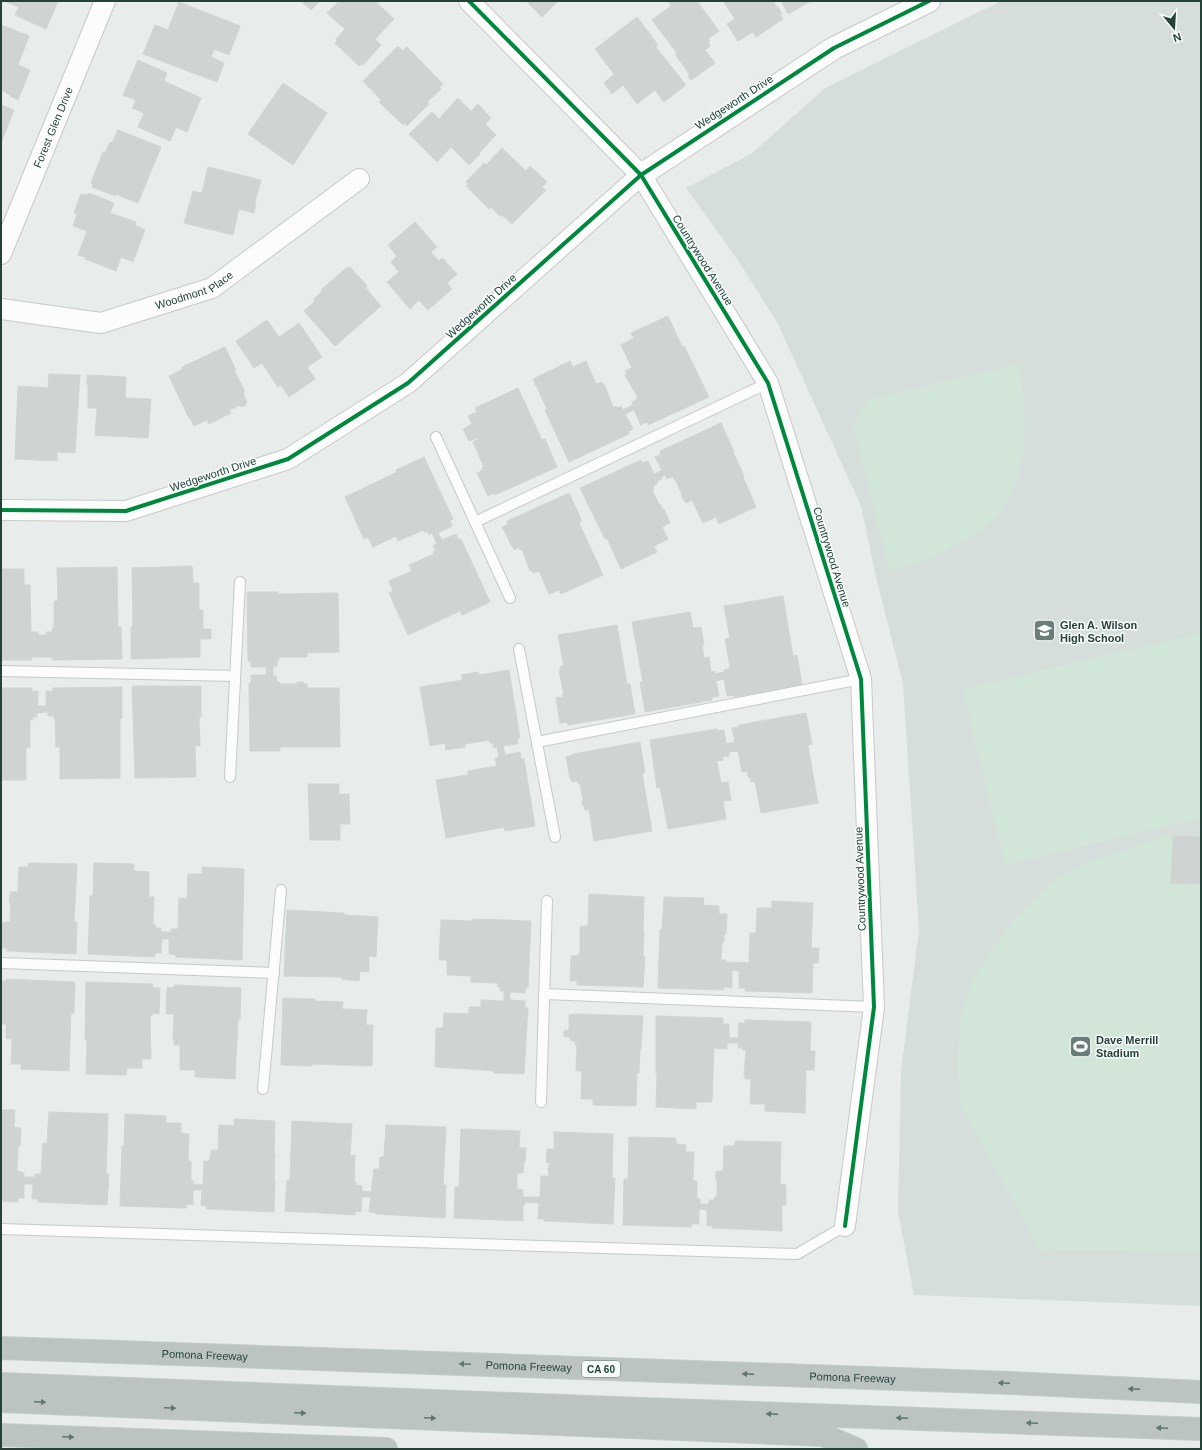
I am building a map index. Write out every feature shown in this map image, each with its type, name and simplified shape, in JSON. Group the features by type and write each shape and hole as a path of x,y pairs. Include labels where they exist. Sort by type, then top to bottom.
{"highway":[{"name":"Pomona Freeway","path":"1,1348 980,1382 1201,1392"},
{"path":"1,1384 1201,1429"},
{"path":"1,1401 823,1435 856,1449"},
{"path":"1,1435 386,1449"}],"street":[{"name":"Forest Glen Drive","path":"1,254 105,1"},
{"name":"Countrywood Avenue","path":"469,1 640,176 768,383 861,679 874,1007 845,1226"},
{"name":"Wedgeworth Drive","path":"1,510 126,511 288,459 408,383 640,176 834,48 930,1"},
{"name":"Woodmont Place","path":"1,308 101,323 212,288 359,179"}],"lane":[{"path":"475,522 768,383"},
{"path":"436,437 510,598"},
{"path":"230,777 240,582"},
{"path":"519,649 555,837"},
{"path":"1,671 235,676"},
{"path":"537,742 861,679"},
{"path":"263,1089 281,890"},
{"path":"541,1102 548,902"},
{"path":"1,963 274,973"},
{"path":"544,994 874,1007"},
{"path":"1,1229 797,1254 845,1226"}],"shaded area":[{"name":"Glen A. Wilson High School","path":"1001,1 1201,1 1201,1306 914,1295 898,1212 901,1071 919,930 903,684 876,577 861,506 777,322 737,259 686,188 751,154 825,88"}],"green space":[{"path":"1018,364 1025,420 1024,439 1018,476 1002,510 995,518 974,535 948,550 912,565 889,570 853,425 868,400"},
{"path":"1201,633 1201,818 1005,865 963,689"},
{"name":"Dave Merrill Stadium","path":"1164,836 1201,837 1201,1252 1038,1249 1013,1199 997,1173 961,1105 958,1068 960,1025 970,985 991,951 1015,918 1053,880 1082,865"}],"building":[{"path":"5,1 58,1 46,29 15,15 19,7"},
{"path":"301,1 320,1 311,10"},
{"path":"339,1 375,1 394,19 375,39 381,45 363,65 362,64 359,66 335,43 337,41 336,39 345,29 327,13"},
{"path":"526,1 558,1 542,17"},
{"path":"668,1 697,1 719,31 708,39 710,41 708,42 710,46 705,50 715,63 691,80 688,76 690,75 675,54 677,53 652,20 671,6"},
{"path":"723,1 773,1 782,14 780,15 783,19 756,37 753,32 738,41 727,24 735,19"},
{"path":"781,1 811,1 788,14"},
{"path":"179,2 240,26 229,55 214,49 211,57 224,63 217,82 143,54 155,25 168,30"},
{"path":"637,17 658,45 655,46 686,85 664,102 655,90 637,104 623,85 612,94 604,83 614,74 595,49"},
{"path":"1,25 29,36 18,65 30,70 18,100 1,90"},
{"path":"398,46 403,51 407,47 443,84 439,87 441,89 427,102 429,104 407,126 405,123 403,125 379,102 381,100 363,81"},
{"path":"138,60 167,73 164,81 201,98 187,132 176,127 170,141 138,127 144,113 132,108 136,100 123,95"},
{"path":"283,83 327,113 293,165 248,134"},
{"path":"458,98 471,111 478,104 491,118 485,124 496,135 469,165 451,147 437,162 409,134 432,112 439,119"},
{"path":"1,105 14,110 1,143"},
{"path":"118,130 161,147 138,203 116,194 115,196 92,187 93,184 91,183 103,152 105,153 110,142 112,143"},
{"path":"502,148 526,171 530,166 547,182 542,187 546,190 512,224 502,215 500,216 491,207 489,209 466,186 468,184 466,182 484,163 486,165"},
{"path":"208,167 261,180 255,202 254,213 239,209 233,235 184,223 193,191 202,193"},
{"path":"89,193 114,203 110,213 136,222 135,225 145,230 133,262 121,257 116,271 78,255 87,231 73,226 77,214 74,213 81,194 84,196 85,194 88,195"},
{"path":"415,222 437,247 431,252 439,261 442,258 457,274 447,283 452,289 428,310 419,300 410,309 387,282 399,272 391,262 397,256 388,245"},
{"path":"350,267 367,286 366,288 381,306 335,346 304,311 315,301 314,299 322,291 321,290 346,268 347,269"},
{"path":"668,316 682,347 684,346 709,397 648,425 647,422 641,425 634,410 625,414 633,429 628,432 629,434 569,462 545,410 547,409 533,379 570,361 573,367 586,361 596,384 602,382 604,384 613,407 616,406 617,408 621,406 623,410 633,405 632,402 637,399 637,396 625,375 627,374 625,371 632,368 621,345 634,338 631,333"},
{"path":"267,320 279,337 299,323 322,357 307,367 315,379 289,397 281,385 278,387 262,363 254,368 236,341"},
{"path":"225,347 245,392 243,393 247,402 245,403 246,405 241,407 240,405 229,410 231,413 209,424 207,420 194,426 169,376 183,369 182,367"},
{"path":"49,374 80,375 75,453 57,452 57,461 15,459 18,386 48,388"},
{"path":"87,375 126,377 125,398 151,399 148,438 95,435 97,408 88,408"},
{"path":"518,388 542,440 545,439 557,467 495,495 494,493 488,496 477,473 483,470 482,468 484,467 473,442 478,439 469,441 463,429 472,424 468,416 477,412 475,408"},
{"path":"721,423 756,507 719,524 716,517 703,523 692,500 686,503 685,500 684,501 673,476 667,479 665,475 661,477 662,479 657,481 658,483 653,486 654,489 652,490 659,504 663,510 664,509 670,523 662,527 668,539 654,546 657,552 621,569 607,538 605,539 580,488 641,460 642,463 648,461 654,474 662,470 655,457 661,454 660,451"},
{"path":"424,457 453,519 450,521 452,526 438,533 442,540 456,534 459,540 461,539 490,602 462,615 460,611 408,635 389,593 393,591 389,581 412,571 409,565 434,554 433,552 436,551 433,546 437,544 432,533 429,535 427,531 425,533 423,530 398,541 396,536 373,547 368,537 364,539 345,497"},
{"path":"569,493 582,521 579,523 603,575 561,594 559,590 549,594 539,571 533,573 532,570 530,571 522,549 520,550 519,547 514,550 502,527 508,524 507,521"},
{"path":"192,566 193,583 199,583 199,610 203,610 203,629 211,629 211,639 200,639 200,657 131,659 131,627 133,627 132,568"},
{"path":"117,567 118,627 121,627 122,659 52,660 52,657 32,657 32,660 1,660 1,569 24,569 24,585 30,585 31,632 38,632 38,635 46,635 46,632 52,632 52,629 54,628 54,601 58,601 57,568"},
{"path":"247,592 278,592 279,594 338,593 339,652 307,653 307,657 279,657 277,666 273,666 273,676 276,676 277,682 280,682 280,684 297,684 297,682 304,682 304,684 307,684 307,688 339,688 340,747 280,747 280,751 250,751 249,683 251,683 251,675 266,675 266,667 251,667 251,661 248,661"},
{"path":"783,596 793,656 797,655 802,685 734,697 734,695 727,696 724,679 716,681 719,696 712,697 712,700 645,712 640,682 643,682 632,622 690,612 693,628 701,627 704,645 702,645 704,658 709,657 711,672 715,671 715,674 724,672 724,670 729,669 730,667 725,639 730,638 724,606"},
{"path":"617,625 627,684 630,684 635,714 568,725 567,722 560,723 556,698 563,697 562,695 564,695 559,671 560,667 564,666 558,635"},
{"path":"509,670 520,738 517,738 518,744 503,746 505,755 520,752 521,759 524,759 535,826 505,831 504,827 446,838 436,780 468,775 468,771 497,766 495,758 499,757 497,747 494,748 493,743 490,743 489,740 465,744 465,747 446,750 445,743 430,746 420,687 463,680 461,675 478,672 479,675"},
{"path":"132,686 201,686 201,717 199,717 200,746 195,746 196,777 135,778"},
{"path":"122,687 122,718 120,719 120,778 60,779 60,747 56,747 55,719 54,716 48,716 48,712 37,713 37,717 33,717 33,720 30,720 30,748 27,747 26,750 26,780 1,780 1,688 32,688 32,691 38,691 38,706 46,706 46,691 53,691 53,688"},
{"path":"806,713 812,744 808,745 818,803 761,813 755,781 751,782 747,772 749,771 742,772 738,751 729,752 729,756 723,757 723,760 717,761 721,783 728,782 731,800 723,801 726,819 668,829 660,787 657,788 650,740 717,729 717,731 724,730 726,744 735,742 732,728 739,727 739,725"},
{"path":"640,742 645,773 642,773 652,831 594,841 589,810 585,810 583,806 580,784 578,784 578,781 572,782 570,779 566,757 573,754"},
{"path":"308,784 339,784 339,794 349,794 350,824 340,824 340,840 310,840"},
{"path":"1173,836 1201,837 1201,884 1171,883"},
{"path":"29,863 77,864 74,922 77,922 76,954 7,951 7,948 1,948 1,926 3,922 10,922 10,896 11,892 18,892 19,867 28,867"},
{"path":"94,863 134,864 134,871 149,872 149,897 154,897 153,925 156,925 156,928 161,928 161,932 171,932 171,929 178,929 179,898 187,899 188,874 202,874 202,867 244,869 242,960 176,957 176,955 169,954 169,939 162,939 161,953 155,953 155,957 88,954 90,896 93,896"},
{"path":"589,894 644,897 643,957 645,957 643,987 577,985 577,981 570,981 571,956 578,956 578,954 580,954 580,926 588,926"},
{"path":"664,897 704,898 703,905 719,906 719,914 727,914 726,934 724,935 724,942 722,942 721,960 726,960 726,962 748,963 750,933 756,933 757,908 772,908 772,901 813,903 811,948 819,948 818,963 813,963 812,993 745,991 746,988 739,988 739,971 732,970 732,988 724,987 724,990 658,988 660,930 662,930"},
{"path":"287,910 344,913 344,915 378,917 376,957 369,956 369,972 360,971 359,981 342,979 342,977 284,976"},
{"path":"473,919 531,921 528,987 526,987 525,993 510,992 510,1000 525,1001 525,1008 528,1008 524,1074 494,1073 494,1071 435,1067 436,1028 443,1028 444,1013 469,1014 469,1007 481,1007 481,1000 504,1001 504,991 500,991 500,986 498,987 498,983 471,982 471,976 447,975 447,960 439,960 441,920 473,921"},
{"path":"6,979 75,982 74,1013 71,1013 69,1071 21,1069 21,1064 11,1064 12,1039 6,1039 6,1024 1,1024 1,981 6,981"},
{"path":"86,982 153,984 153,988 160,988 159,1014 152,1013 152,1016 150,1016 151,1059 142,1059 142,1068 127,1068 126,1075 86,1074"},
{"path":"174,985 241,988 235,1079 195,1077 195,1070 180,1070 180,1045 174,1045 173,1040 174,1014 166,1014 167,987 174,988"},
{"path":"283,998 343,1002 342,1009 367,1010 366,1025 373,1025 372,1066 312,1064 312,1066 281,1065"},
{"path":"569,1015 643,1016 639,1073 637,1073 636,1106 593,1105 593,1099 581,1099 582,1071 576,1071 577,1045 575,1045 575,1041 570,1040 570,1037 564,1037 564,1030 569,1030"},
{"path":"656,1016 723,1018 723,1024 729,1024 729,1038 738,1038 739,1023 745,1023 745,1020 811,1022 810,1051 815,1051 814,1070 806,1070 805,1113 765,1111 765,1104 750,1104 751,1079 745,1079 744,1076 746,1050 743,1050 743,1048 738,1048 738,1043 727,1043 727,1049 714,1048 712,1102 696,1102 696,1109 656,1107"},
{"path":"1,1110 15,1110 14,1127 21,1128 20,1146 18,1146 17,1171 24,1173 24,1177 35,1177 35,1174 41,1174 43,1143 47,1143 49,1112 108,1114 106,1174 109,1174 107,1205 38,1202 38,1199 32,1199 33,1184 24,1184 24,1198 18,1198 18,1202 1,1201"},
{"path":"125,1114 166,1116 166,1123 181,1123 181,1133 189,1134 188,1161 191,1161 191,1181 194,1181 193,1184 203,1185 204,1161 209,1161 212,1150 218,1150 219,1125 234,1126 234,1119 275,1121 274,1212 207,1209 207,1206 201,1205 202,1190 193,1190 193,1205 187,1204 186,1208 120,1206 122,1146 124,1147"},
{"path":"292,1121 352,1124 350,1156 355,1155 354,1181 356,1181 356,1185 362,1186 362,1191 371,1192 374,1169 379,1169 380,1157 384,1157 386,1125 446,1127 443,1185 446,1185 445,1218 376,1214 369,1212 371,1197 362,1197 361,1212 355,1211 355,1215 285,1211 287,1180 290,1180"},
{"path":"461,1129 520,1131 519,1148 526,1148 523,1173 517,1173 517,1189 523,1190 523,1197 540,1197 541,1176 549,1176 549,1164 553,1163 546,1163 547,1149 554,1149 554,1132 613,1134 612,1178 615,1178 613,1224 544,1221 544,1219 538,1219 539,1203 525,1202 525,1205 523,1205 523,1221 454,1218 455,1187 459,1187"},
{"path":"629,1137 676,1138 676,1144 686,1145 686,1152 694,1152 693,1181 697,1181 697,1199 700,1199 700,1204 709,1204 709,1200 714,1200 715,1196 717,1197 716,1171 723,1171 724,1146 735,1146 735,1141 781,1142 780,1184 786,1185 786,1205 782,1205 782,1231 712,1228 713,1226 707,1226 707,1210 699,1209 699,1224 691,1224 692,1227 623,1225 624,1179 628,1179"}],"cycle path":[{"path":"469,1 641,175 768,383 861,679 874,1007 845,1226"},
{"path":"1,510 126,511 288,459 408,383 641,175 834,48 929,1"}],"place":[{"name":"Glen A. Wilson High School","path":"1045,631"},
{"name":"Dave Merrill Stadium","path":"1080,1046"}]}
